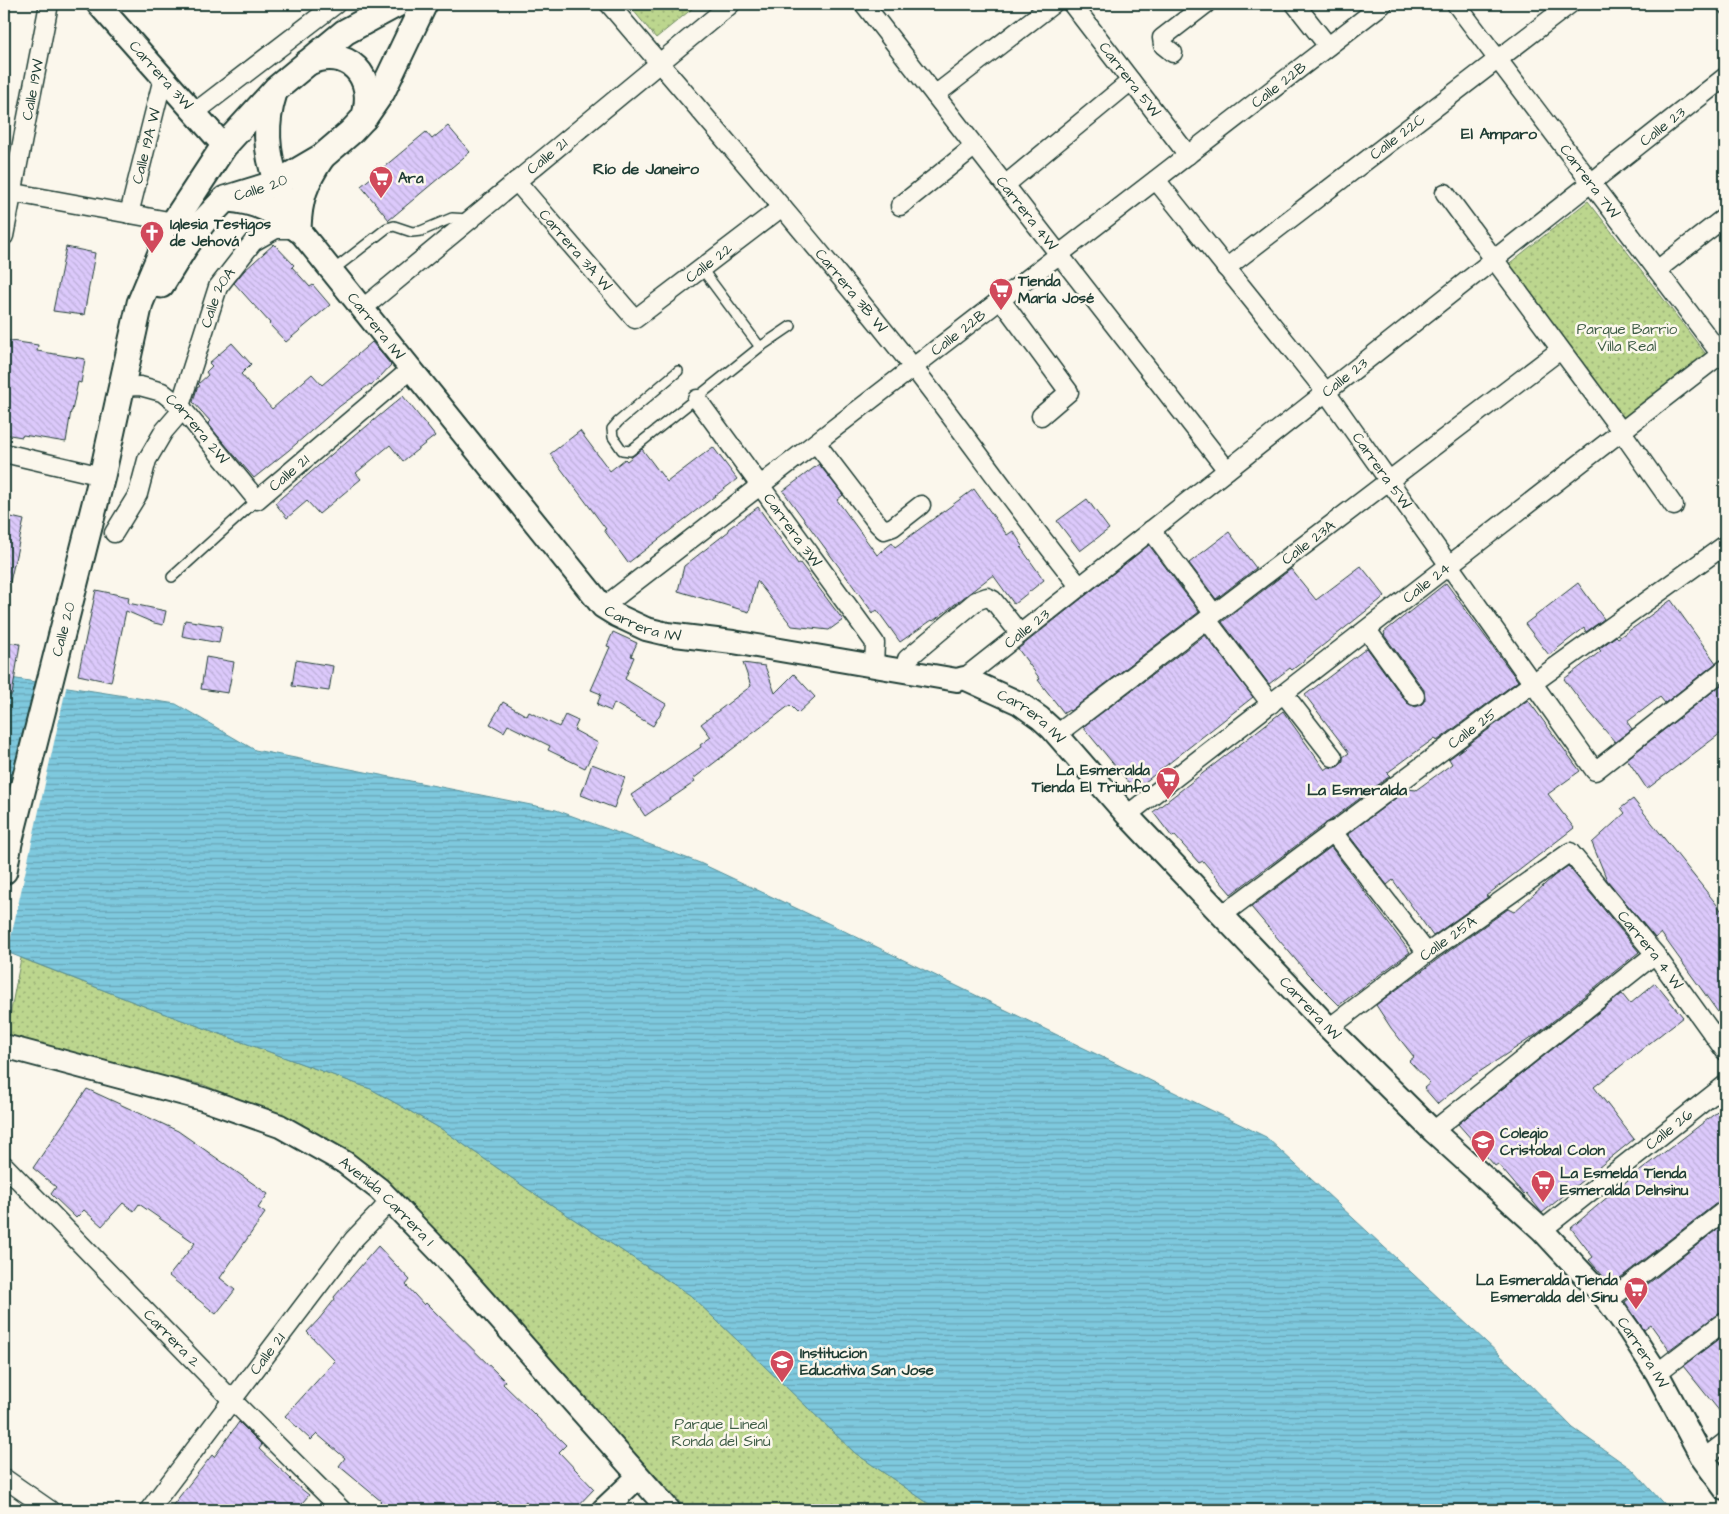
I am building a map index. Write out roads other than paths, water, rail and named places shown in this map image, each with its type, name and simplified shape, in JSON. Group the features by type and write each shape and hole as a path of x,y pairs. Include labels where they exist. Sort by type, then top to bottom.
{"main road":[{"name":"Calle 20","path":"4,872 102,476 140,302 174,222 224,146 276,89 345,32 397,4"},
{"name":"Calle 20","path":"120,387 147,313 163,282 203,222 225,198 277,183 322,156 351,132 364,118 382,92 424,4"},
{"path":"306,63 317,58 329,57 341,59 356,68 366,83 369,95 364,118"},
{"path":"276,89 270,107 267,145 277,183"},
{"path":"298,229 299,209 303,190 322,156"},
{"path":"225,198 245,200 264,206 282,216 298,229"}],"street":[{"name":"Calle 19W","path":"4,236 8,192 49,4"},
{"name":"Carrera 3W","path":"98,4 224,146"},
{"path":"194,113 336,4"},
{"name":"Carrera 3B W","path":"609,4 782,207 913,367 1034,530 1080,587"},
{"name":"Calle 21","path":"362,309 730,4"},
{"name":"Carrera 4W","path":"864,4 1227,470"},
{"path":"935,95 1053,4"},
{"name":"Carrera 5W","path":"1072,4 1188,155"},
{"path":"1173,53 1163,45 1162,38 1206,4"},
{"path":"1295,4 1328,46"},
{"name":"Calle 22B","path":"603,607 1384,4"},
{"name":"Carrera 7W","path":"1456,4 1657,270 1724,355"},
{"name":"Calle 22C","path":"1226,268 1570,4"},
{"name":"Calle 23","path":"964,678 1725,77"},
{"name":"Calle 19A W","path":"129,214 163,78"},
{"path":"1005,185 1131,81"},
{"path":"900,206 975,146"},
{"name":"Carrera 5W","path":"1156,180 1326,392 1595,771 1725,669"},
{"name":"Carrera 3A W","path":"516,182 635,319"},
{"name":"Carrera 1W","path":"277,183 298,229 603,607 646,629 667,634 733,642 957,680 964,678 1019,704 1040,718 1057,734 1128,816 1329,1028 1433,1132 1542,1230 1608,1301 1657,1373 1703,1459 1725,1490"},
{"path":"8,192 174,222"},
{"path":"1445,193 1622,432 1674,506"},
{"name":"Calle 22","path":"635,319 782,207"},
{"path":"1657,270 1725,217"},
{"name":"Calle 20A","path":"181,408 218,287 253,242 276,229 298,229"},
{"path":"1001,300 1069,392 1041,416"},
{"name":"Calle 23A","path":"1057,734 1560,350"},
{"name":"Calle 24","path":"1128,816 1449,565 1724,355"},
{"name":"Calle 21","path":"257,500 411,369"},
{"name":"Carrera 2W","path":"120,387 140,386 162,392 181,408 257,500"},
{"name":"Carrera 3W","path":"697,399 875,643 874,665"},
{"path":"114,533 138,494 147,460 164,431 181,408"},
{"path":"816,443 884,530 893,527 920,505"},
{"path":"4,453 102,476"},
{"path":"1151,530 1210,617 1277,699 1333,757"},
{"name":"Calle 25","path":"1222,915 1332,831 1533,683 1725,545"},
{"path":"905,670 908,659 976,601 986,597 993,600 1020,634"},
{"path":"1367,630 1416,696"},
{"path":"1332,831 1427,953"},
{"name":"Calle 25A","path":"1329,1028 1427,953 1570,852"},
{"name":"Carrera 4 W","path":"1570,852 1655,954 1725,1051"},
{"path":"1433,1132 1655,954"},
{"name":"Avenida Carrera 1","path":"4,1048 203,1099 280,1126 344,1162 370,1181 442,1254 669,1510"},
{"name":"Calle 26","path":"1542,1230 1725,1084"},
{"name":"Carrera 2","path":"4,1166 342,1510"},
{"name":"Calle 21","path":"149,1510 354,1239 389,1200"},
{"path":"1608,1301 1725,1210"},
{"path":"1657,1373 1725,1321"},
{"path":"1703,1459 1725,1442"},
{"path":"603,1510 638,1476"},
{"path":"4,1478 50,1510"}],"lane":[{"path":"1720,4 1725,10"},
{"path":"332,271 387,228 394,226 412,232 421,231 452,218 471,219"},
{"path":"702,269 760,347"},
{"path":"678,371 618,422 612,430 613,437 622,450 630,451 760,347 791,326"},
{"path":"172,577 257,500"}],"water":[{"path":"4,677 176,704 255,750 556,810 700,863 834,926 1266,1137 1515,1369 1573,1428 1633,1470 1669,1510 938,1510 855,1453 690,1295 526,1188 443,1130 371,1089 149,1008 4,951"}],"place":[{"name":"Ara","path":"381,199"},
{"name":"Iglesia Testigos de Jehová","path":"152,254"},
{"name":"Tienda María José","path":"1001,311"},
{"name":"La Esmeralda Tienda El Triunfo","path":"1168,800"},
{"name":"Colegio Cristobal Colon","path":"1483,1163"},
{"name":"La Esmelda Tienda Esmeralda Delnsinu","path":"1543,1203"},
{"name":"La Esmeralda Tienda Esmeralda del Sinu","path":"1636,1310"},
{"name":"Institucion Educativa San Jose","path":"782,1383"}],"district":[{"name":"El Amparo","path":"1499,133"},
{"name":"Río de Janeiro","path":"646,168"},
{"name":"La Esmeralda","path":"1357,789"}],"park label":[{"name":"Parque Barrio Villa Real","path":"1627,338"},
{"name":"Parque Lineal Ronda del Sinú","path":"721,1432"}]}
